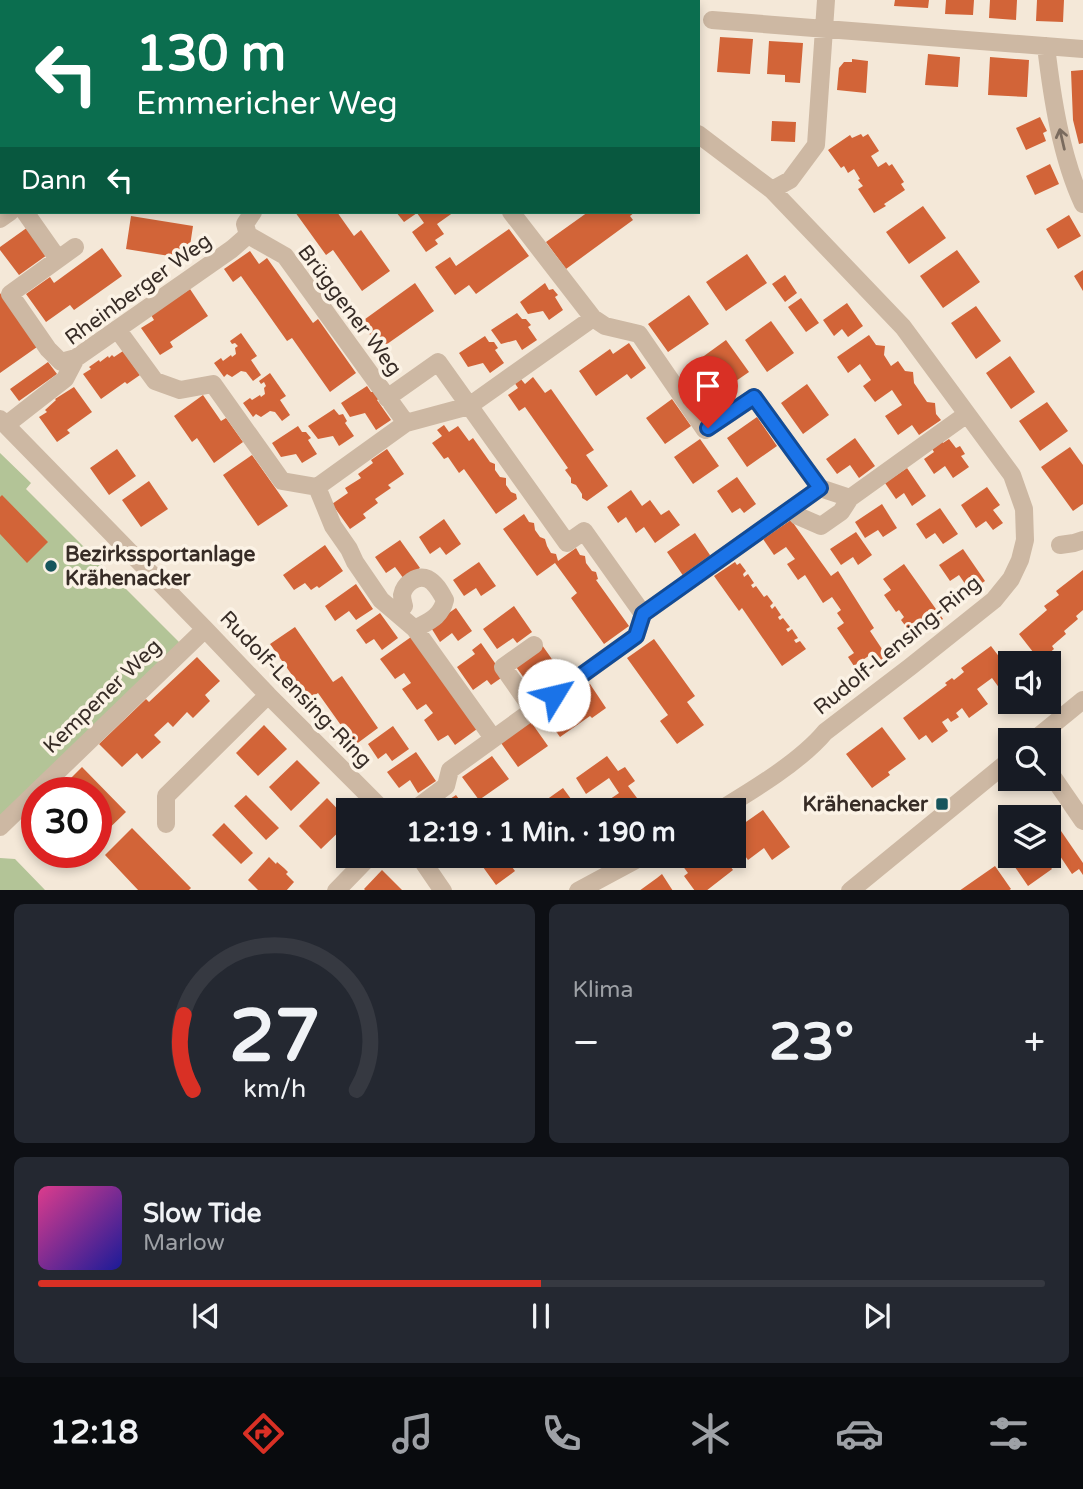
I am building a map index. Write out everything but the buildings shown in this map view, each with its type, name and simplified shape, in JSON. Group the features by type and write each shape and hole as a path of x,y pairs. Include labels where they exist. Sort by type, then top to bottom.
{"street":[{"path":"772,190 790,180 816,145 826,0"},
{"path":"712,20 1083,49"},
{"path":"1046,46 1064,147 1083,204"},
{"name":"Rudolf-Lensing-Ring","path":"700,136 772,190 903,327 1012,475 1024,509 1025,540 1020,560 1011,579 994,600 825,732 814,745 740,798"},
{"path":"26,214 58,259"},
{"path":"248,235 245,224 252,214"},
{"path":"513,214 593,318 605,326 639,334 705,430 754,397 820,488 850,498"},
{"name":"Rheinberger Weg","path":"3,422 65,379 76,358 248,235"},
{"name":"Brüggener Weg","path":"248,235 285,256 405,423"},
{"path":"75,247 10,294 48,349 61,362 76,358"},
{"path":"319,499 405,423 469,406 593,318"},
{"path":"117,329 155,381 180,390 213,384 282,481 319,499 355,562 381,600 415,629 493,738"},
{"path":"387,398 438,362 567,542 584,531 643,614"},
{"path":"792,508 798,516 821,526 841,512 850,498 967,414"},
{"name":"Rudolf-Lensing-Ring","path":"3,422 371,798"},
{"path":"430,798 446,786 450,770 636,636 643,614 820,488"},
{"path":"1060,545 1083,540"},
{"path":"398,613 404,606 402,595 412,580 420,577 435,584 445,600 443,610 415,629"},
{"name":"Kempener Weg","path":"0,827 205,629"},
{"path":"533,710 503,667 534,645"},
{"path":"166,824 166,796 268,695"},
{"path":"1049,728 1083,700"},
{"path":"851,890 998,770"},
{"path":"1061,789 1083,821"},
{"path":"337,890 358,868"},
{"path":"427,868 442,890"},
{"path":"580,890 621,868"}],"green space":[{"name":"Bezirkssportanlage Krähenacker","path":"0,453 31,483 26,489 180,643 43,777 21,777 21,798 0,819"},
{"path":"0,858 15,859 45,890 0,890"}],"place":[{"name":"Bezirkssportanlage Krähenacker","path":"51,566"},
{"name":"Krähenacker","path":"942,804"}],"route":[{"path":"554,695 636,636 643,614 820,488 754,397 708,428"}]}
